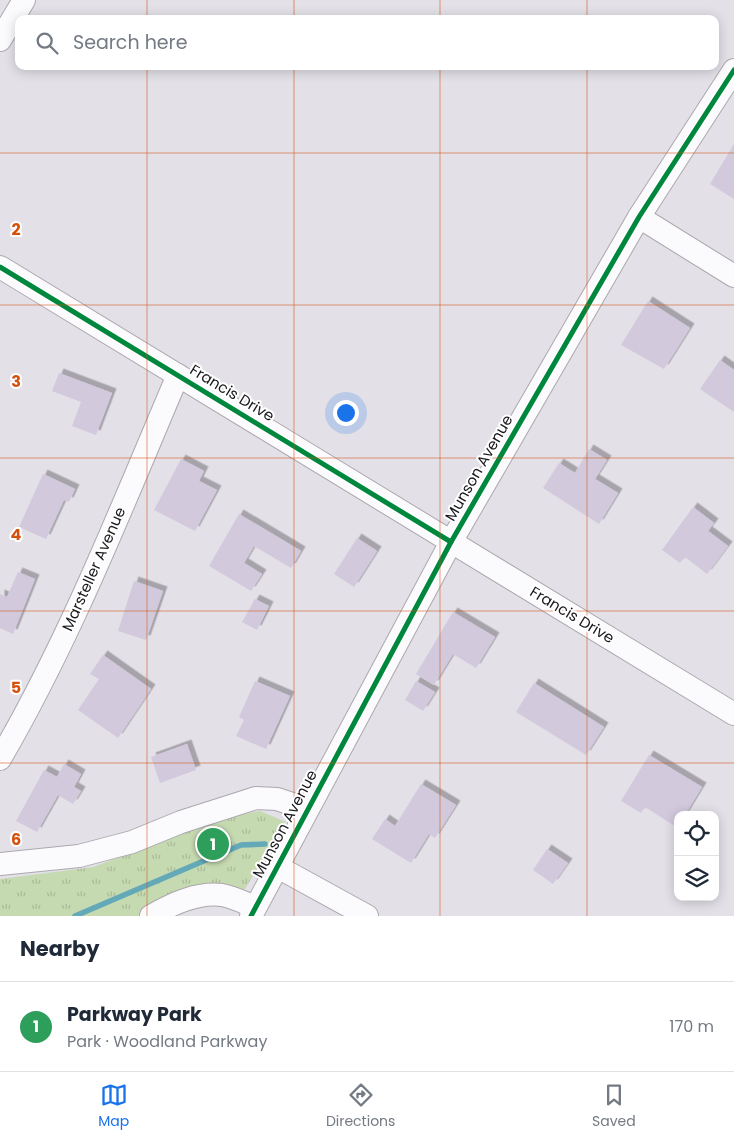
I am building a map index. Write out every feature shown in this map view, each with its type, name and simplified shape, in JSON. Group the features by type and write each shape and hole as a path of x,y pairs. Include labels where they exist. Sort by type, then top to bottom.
{"street":[{"path":"0,40 24,0"},
{"name":"Munson Avenue","path":"253,911 451,542 639,217 734,70"},
{"path":"639,217 734,276"},
{"name":"Francis Drive","path":"0,267 734,714"},
{"name":"Marsteller Avenue","path":"0,759 33,702 68,627 178,375"},
{"path":"0,864 88,854 132,842 181,822 256,798 276,799 307,809"},
{"path":"276,866 367,916"},
{"path":"151,916 182,901 202,895 223,895 253,911"}],"green space":[{"path":"260,811 286,822 243,892 182,893 139,916 0,916 0,879 93,867 231,816"}],"building":[{"path":"734,144 734,199 710,184"},
{"path":"648,301 690,328 664,369 621,345"},
{"path":"720,360 734,370 734,412 700,389"},
{"path":"59,373 112,393 96,435 72,426 81,402 52,391"},
{"path":"589,449 607,460 595,479 618,493 599,524 543,488 559,463 575,473"},
{"path":"181,459 204,471 199,481 217,490 195,531 154,510"},
{"path":"43,474 75,489 69,502 64,500 46,539 19,527"},
{"path":"693,507 714,523 708,531 728,546 707,574 685,557 680,563 662,550"},
{"path":"239,514 301,551 291,568 254,546 244,563 262,574 251,591 209,566"},
{"path":"357,538 377,551 354,587 334,574"},
{"path":"18,572 35,579 13,634 0,628 0,594 7,597"},
{"path":"134,581 163,591 146,640 118,631"},
{"path":"255,599 269,606 257,630 242,622"},
{"path":"453,612 495,637 476,668 453,654 434,685 416,674"},
{"path":"103,655 151,689 118,738 78,710 99,679 90,674"},
{"path":"255,681 290,696 266,749 236,736 244,720 239,717"},
{"path":"416,681 435,692 423,711 405,700"},
{"path":"534,683 604,727 586,755 516,712"},
{"path":"187,744 196,770 160,783 151,757"},
{"path":"649,755 702,787 687,811 674,811 674,825 645,807 641,813 621,801"},
{"path":"64,764 81,774 74,787 81,791 73,804 58,795 37,832 16,821 44,770 57,777"},
{"path":"421,784 456,805 435,838 429,834 411,863 372,839 385,819 395,826"},
{"path":"547,849 568,863 553,884 533,870"}],"waterway":[{"path":"75,916 241,845 265,844"}],"cycle path":[{"path":"251,916 451,542 639,217 734,70"},
{"path":"0,267 451,542"}],"place":[{"name":"Parkway Park","path":"213,844"}]}
